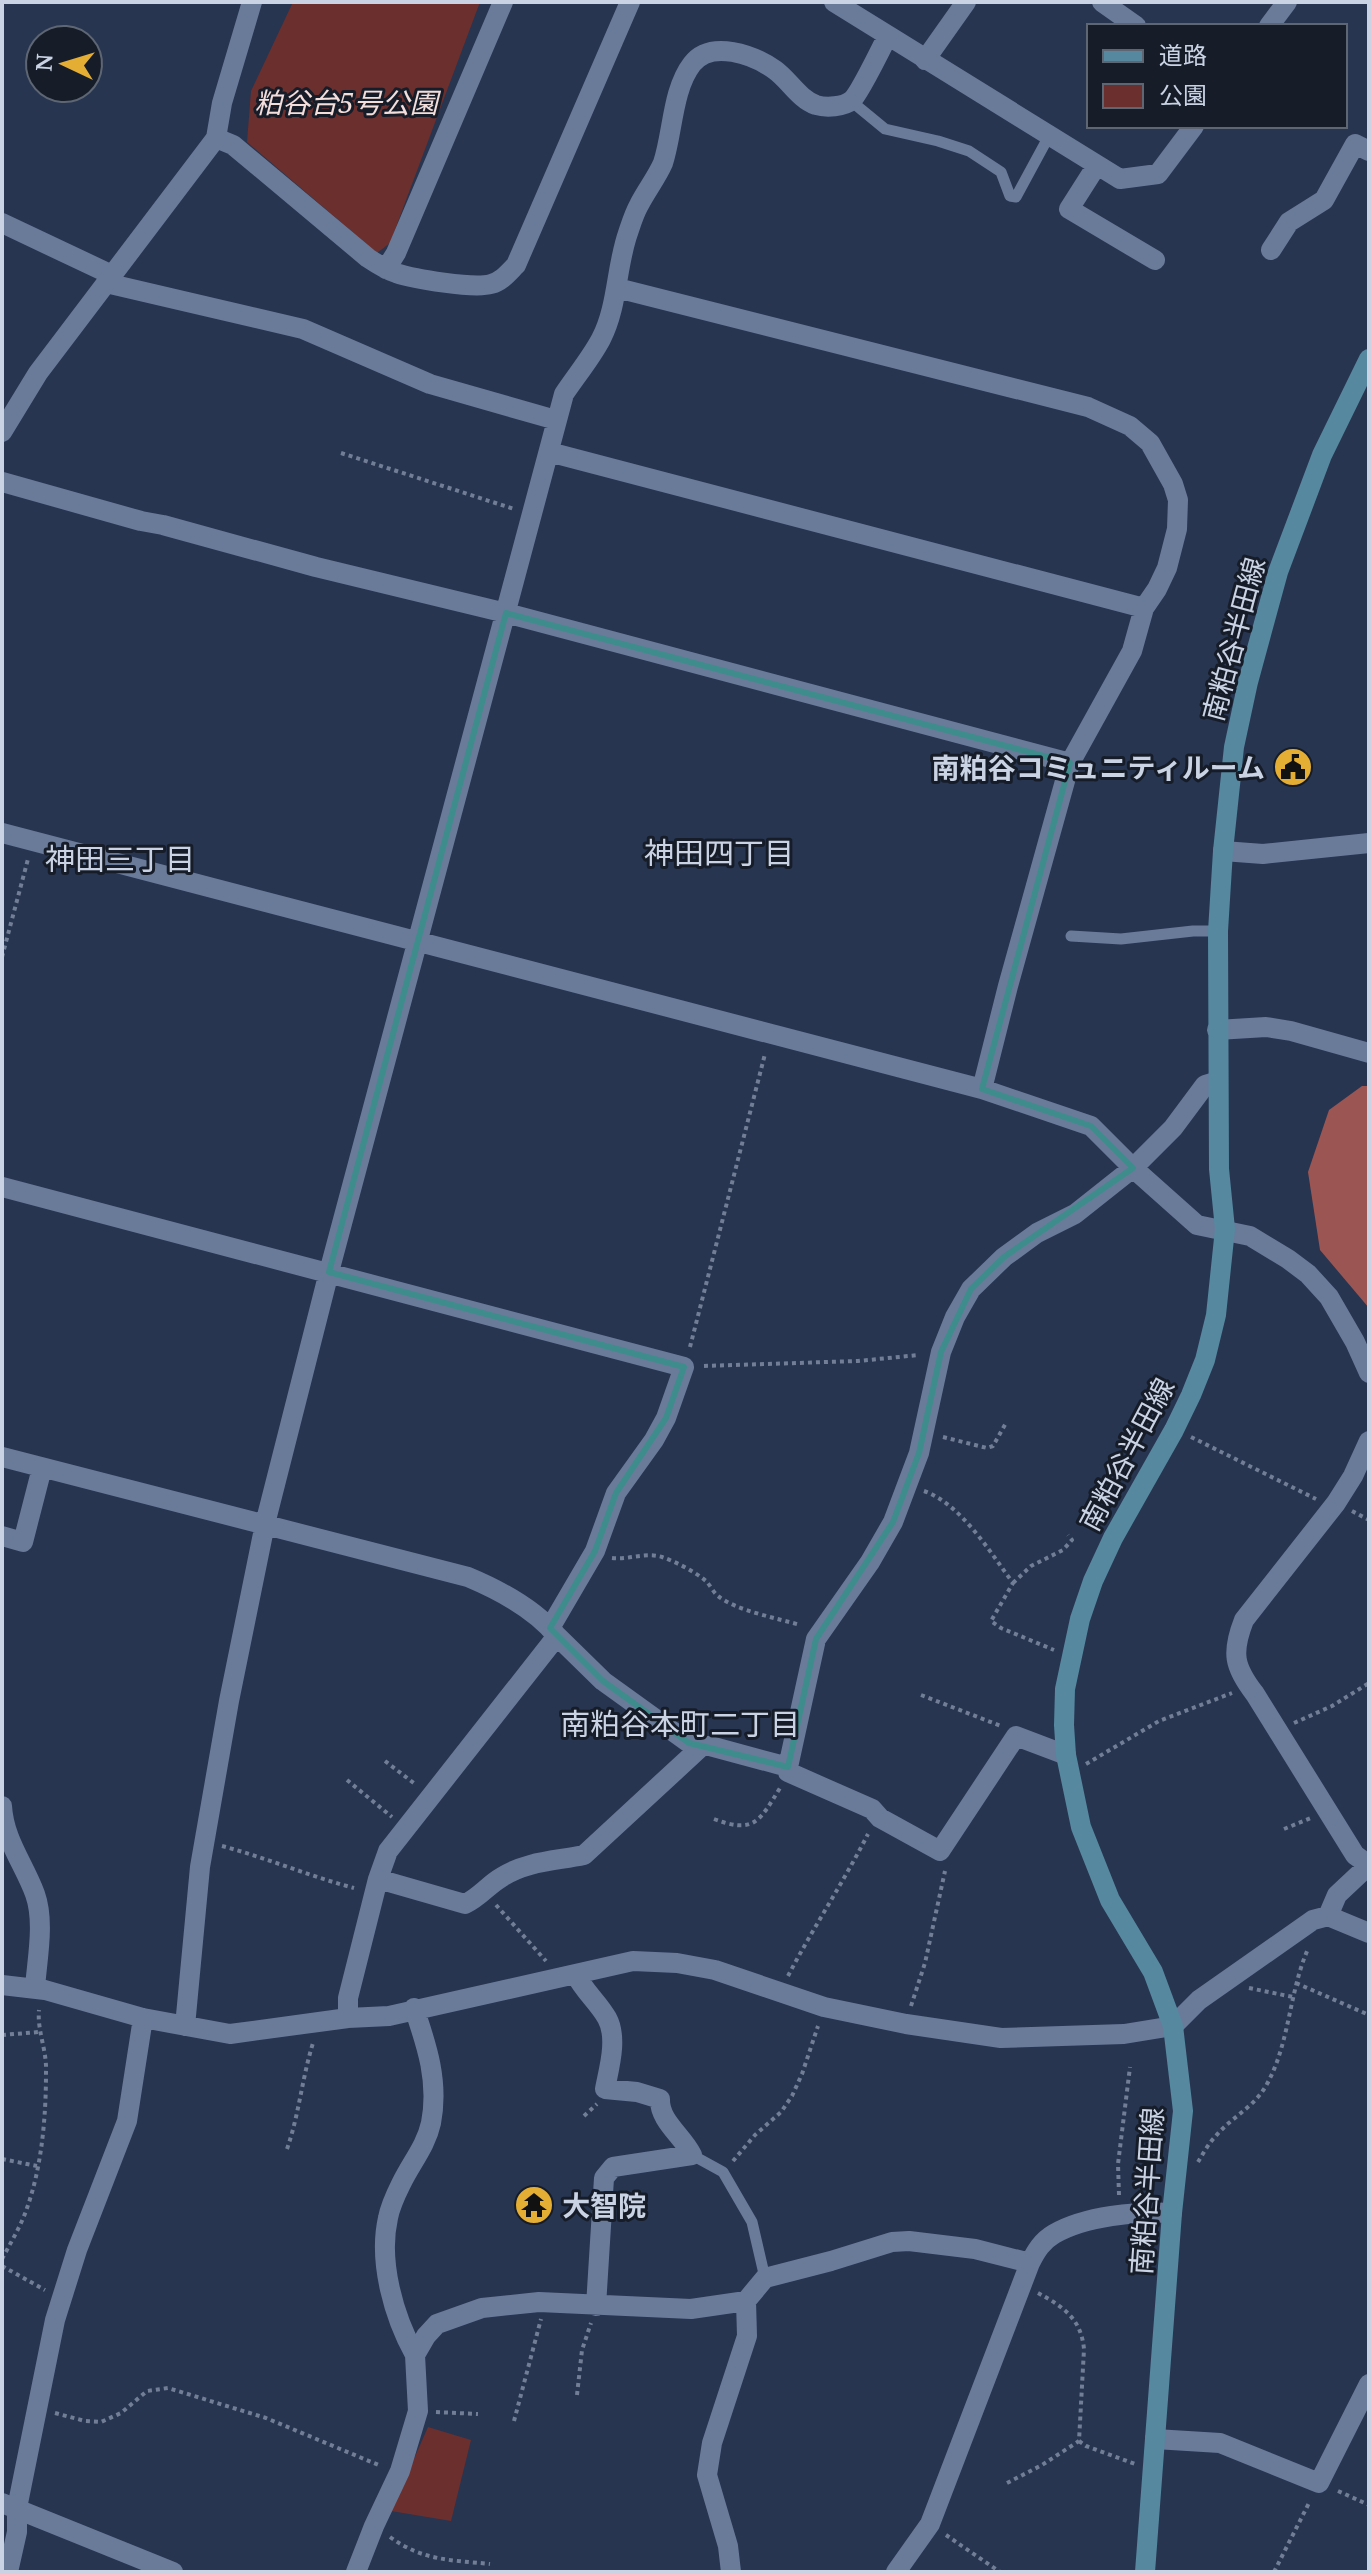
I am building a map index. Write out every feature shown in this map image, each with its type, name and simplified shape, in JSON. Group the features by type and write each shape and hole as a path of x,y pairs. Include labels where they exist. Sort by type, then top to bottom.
{"main road":[{"name":"南粕谷半田線","path":"1145,2572 1172,2213 1183,2111 1173,2026 1153,1972 1110,1900 1081,1827 1067,1762 1065,1689 1093,1581 1113,1538 1174,1430 1205,1360 1216,1315 1225,1229 1219,1169 1218,931 1234,747 1278,572 1322,455 1369,359"}],"street":[{"path":"2,432 38,373 216,138 222,103 252,2"},
{"path":"386,269 396,253 503,2"},
{"path":"216,138 233,145 368,258 386,269 400,275 473,286 490,285 504,278 516,265 630,2"},
{"path":"834,2 1120,179 1158,174 1192,128"},
{"path":"925,60 966,2"},
{"path":"1102,2 1133,24"},
{"path":"1270,24 1287,2"},
{"path":"185,2026 204,1841 265,1524 329,1272 564,394 602,338 617,288 617,272 634,218 662,163 676,100 691,65 701,56 717,51 736,53 756,59 776,71 816,105 835,107 851,101 887,37"},
{"path":"1271,250 1289,222 1324,200 1355,144 1369,151"},
{"path":"1097,165 1069,209 1155,260"},
{"path":"2,223 109,279 303,329 430,384 556,420"},
{"path":"617,288 1088,407 1130,426 1150,443 1160,457 1178,500 1177,529 1167,568 1144,608 1132,651 1070,763 982,1089"},
{"path":"549,452 1144,608"},
{"path":"2,482 1070,763"},
{"path":"2,833 982,1089 1091,1126 1197,1225 1250,1236 1308,1274 1329,1297 1369,1373"},
{"path":"1223,851 1263,854 1369,843"},
{"path":"1217,1030 1266,1027 1369,1053"},
{"path":"788,1770 816,1639 870,1562 893,1522 919,1453 941,1352 955,1317 971,1289 1004,1257 1037,1233 1075,1214 1133,1168 1173,1128 1205,1085 1218,1081"},
{"path":"2,1187 684,1367 660,1429 616,1493 595,1551 554,1632 436,1793 388,1851 348,1998 348,2018"},
{"path":"1326,1916 1337,1895 1369,1865 1355,1855 1240,1674 1235,1653 1244,1620 1333,1507 1353,1476 1369,1441"},
{"path":"2,1457 468,1577 502,1593 554,1632 603,1681 689,1743 710,1746 788,1770 872,1809 877,1815 940,1851 1016,1736 1067,1762"},
{"path":"2,1536 23,1542 42,1468"},
{"path":"378,1885 465,1904 516,1870 547,1860 584,1855 702,1746"},
{"path":"2,1806 17,1861 34,1892 40,1911 40,1989"},
{"path":"2,1985 40,1989 143,2018 230,2034 348,2018 389,2016 633,1961 677,1963 715,1970 824,2007 906,2024 1001,2038 1124,2034 1173,2026 1199,2000 1313,1920 1326,1916 1369,1933"},
{"path":"569,1976 608,2019 610,2064 605,2089 637,2092 660,2099 659,2108 692,2155 613,2167 604,2178 594,2306"},
{"path":"356,2572 400,2471 418,2411 415,2355 398,2315 386,2264 385,2240 388,2216 402,2181 423,2148 431,2121 434,2079 430,2055 414,2008"},
{"path":"8,2572 17,2532 10,2506 37,2409 55,2320 77,2250 127,2121 143,2018"},
{"path":"896,2572 930,2524 1030,2263 1039,2247 1054,2234 1081,2224 1121,2215 1172,2213"},
{"path":"731,2572 728,2546 707,2475 712,2443 747,2336 746,2301 765,2278 892,2242 909,2241 975,2249 1030,2263"},
{"path":"415,2355 437,2324 482,2308 547,2302 691,2309 746,2301"},
{"path":"1155,2439 1220,2443 1319,2483 1369,2384"},
{"path":"10,2506 173,2572"}],"lane":[{"path":"851,101 885,129 969,151 1001,172 1010,196 1016,197 1049,136"},
{"path":"1071,936 1121,939 1218,931"},
{"path":"692,2155 723,2172 752,2222 765,2278"}],"path":[{"path":"341,453 532,515"},
{"path":"2,957 33,841"},
{"path":"770,1034 684,1367 858,1361 941,1352"},
{"path":"923,1432 987,1448 993,1446 1006,1423"},
{"path":"1174,1430 1333,1507"},
{"path":"907,1485 939,1496 973,1529 1013,1583"},
{"path":"1068,1535 1072,1540 1063,1550 1031,1566 1013,1583 991,1621 1001,1628 1072,1655"},
{"path":"595,1551 617,1559 651,1555 664,1558 694,1573 719,1596 740,1607 822,1632"},
{"path":"1278,1730 1332,1706 1369,1683"},
{"path":"1067,1762 1080,1767 1159,1721 1249,1686"},
{"path":"921,1695 1016,1732 1016,1736"},
{"path":"385,1761 416,1785 436,1793"},
{"path":"714,1819 734,1826 750,1825 764,1813 788,1770"},
{"path":"347,1780 407,1826"},
{"path":"1284,1829 1327,1811"},
{"path":"780,1993 811,1932 840,1888 877,1815"},
{"path":"204,1841 264,1858 305,1875 355,1888 378,1885"},
{"path":"906,2024 925,1963 949,1855 940,1851"},
{"path":"485,1892 569,1976"},
{"path":"1177,2170 1197,2163 1214,2137 1245,2112 1262,2092 1277,2063 1298,1972 1326,1916"},
{"path":"1230,1979 1235,1985 1293,1997"},
{"path":"1296,1983 1369,2015"},
{"path":"2,2259 27,2208 42,2141 46,2057 39,2032 40,1989"},
{"path":"723,2172 755,2135 781,2112 792,2096 824,2007"},
{"path":"287,2149 296,2125 306,2068 319,2022"},
{"path":"2,2035 39,2032"},
{"path":"1121,2215 1118,2164 1130,2067"},
{"path":"2,2159 37,2166"},
{"path":"2,2266 42,2289 63,2296"},
{"path":"1022,2284 1067,2310 1083,2335 1079,2441"},
{"path":"514,2421 532,2346 547,2302"},
{"path":"577,2395 582,2350 594,2306"},
{"path":"37,2409 101,2422 121,2413 147,2391 168,2388 266,2418 375,2464 400,2471"},
{"path":"418,2411 478,2414"},
{"path":"1079,2441 1121,2460 1153,2467"},
{"path":"1007,2483 1079,2441"},
{"path":"1274,2572 1319,2483 1369,2505"},
{"path":"930,2524 1000,2572"},
{"path":"374,2526 408,2550 425,2556 490,2564"}],"highlighted area":[{"path":"506,613 1070,763 982,1089 1091,1126 1133,1168 1004,1257 971,1289 941,1352 919,1453 893,1522 816,1639 788,1767 689,1743 603,1681 550,1628 595,1551 616,1493 666,1418 684,1367 329,1272"}],"green space":[{"name":"粕谷台5号公園","path":"293,2 480,2 390,243 377,253 247,142 251,91"},
{"path":"428,2427 471,2440 451,2521 391,2511"}],"shaded area":[{"path":"1362,1086 1369,1086 1369,1308 1320,1250 1308,1172 1329,1110"}],"place":[{"name":"南粕谷コミュニティルーム","path":"1293,767"},
{"name":"大智院","path":"534,2205"}],"district":[{"name":"神田四丁目","path":"719,852"},
{"name":"神田三丁目","path":"120,858"},
{"name":"南粕谷本町二丁目","path":"680,1723"}]}
